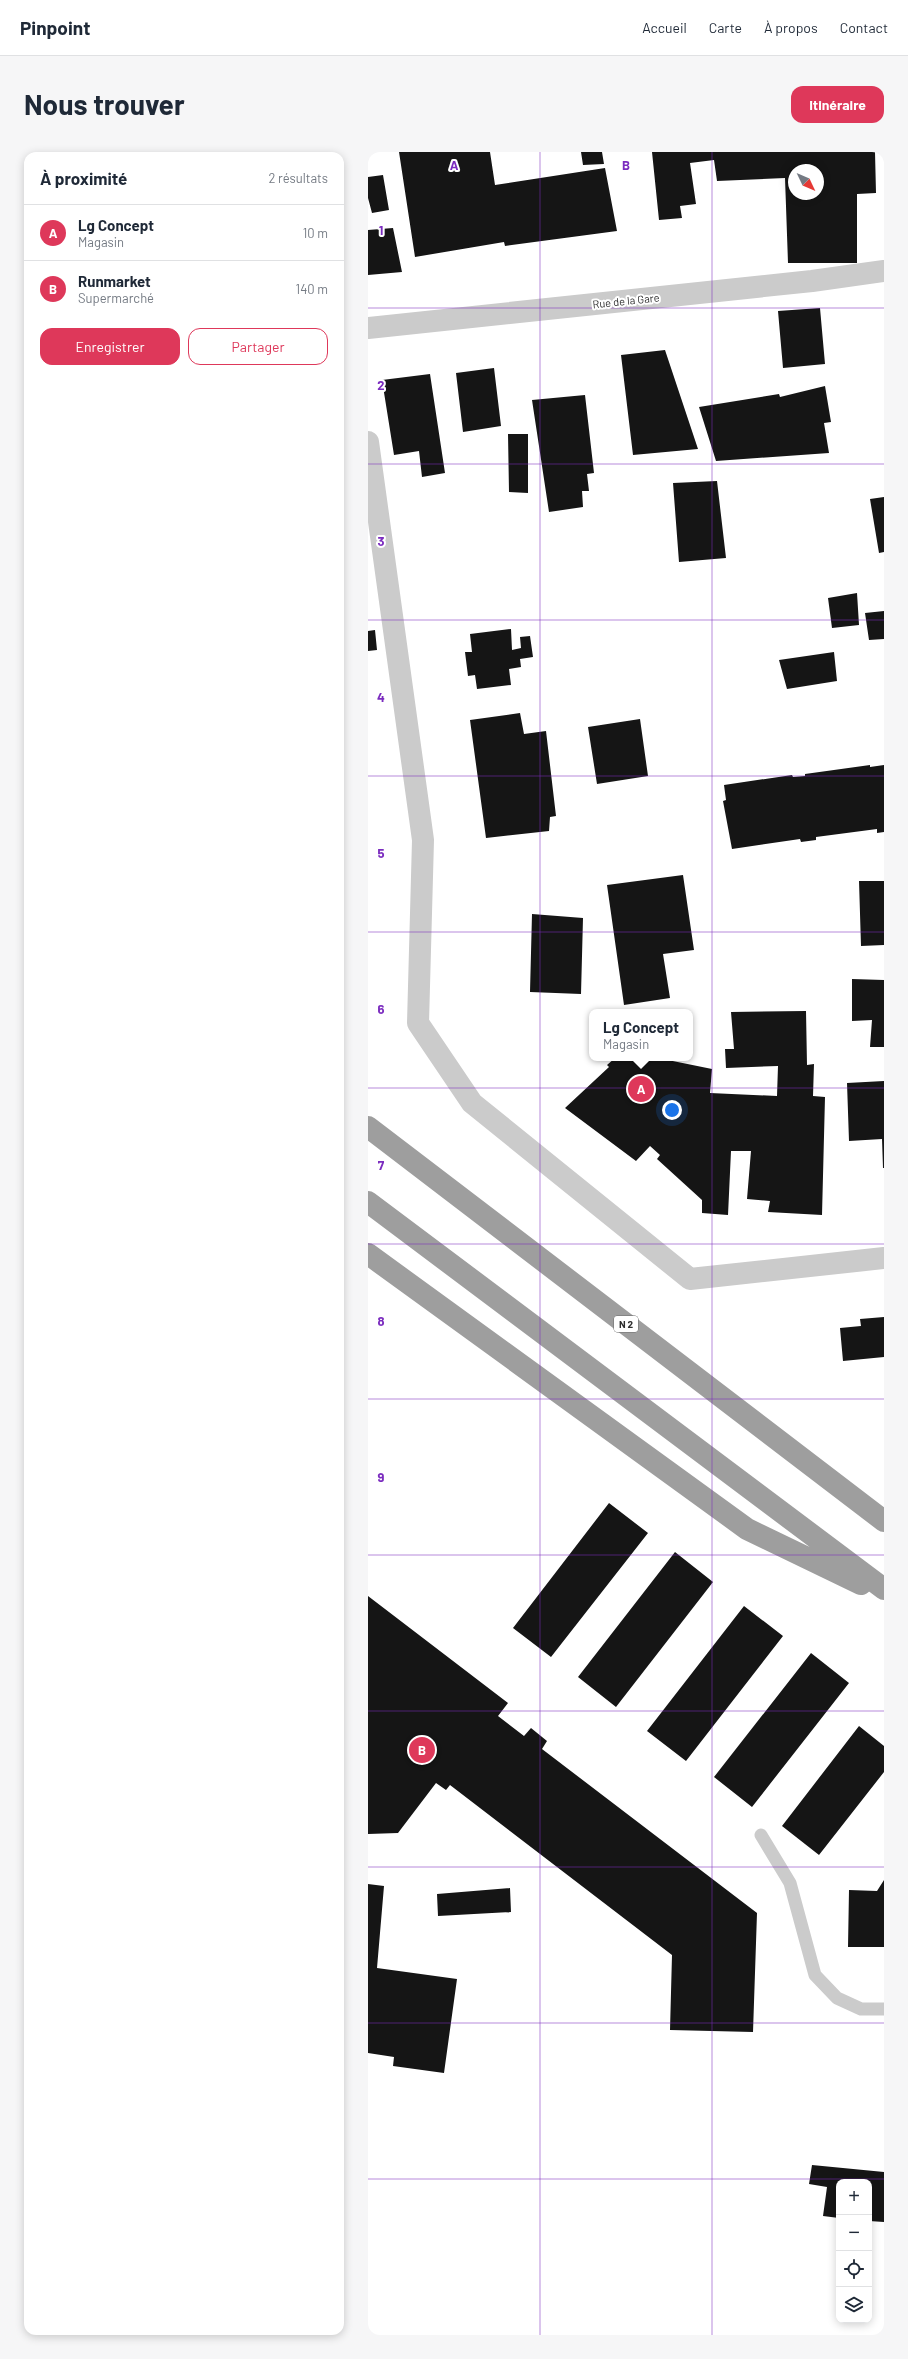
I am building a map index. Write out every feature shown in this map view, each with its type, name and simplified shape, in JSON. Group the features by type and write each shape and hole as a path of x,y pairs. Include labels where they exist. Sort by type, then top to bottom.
{"highway":[{"name":"N 2","path":"368,1127 884,1521"},
{"path":"368,1202 884,1589"},
{"path":"368,1254 746,1529 884,1595"}],"street":[{"name":"Rue de la Gare","path":"368,328 812,281 884,271"},
{"path":"368,442 423,840 418,1023 472,1103 690,1279 884,1258"}],"lane":[{"path":"761,1835 790,1883 815,1975 837,1998 861,2009 884,2009"}],"building":[{"path":"399,152 490,152 495,185 605,168 617,231 505,246 504,242 415,257"},
{"path":"581,152 602,152 604,164 583,165"},
{"path":"652,152 875,152 876,193 857,194 857,263 788,263 785,178 717,181 714,160 690,163 696,204 680,206 682,218 659,220"},
{"path":"383,175 389,210 372,213 368,198 368,177"},
{"path":"393,228 402,272 368,275 368,230"},
{"path":"820,308 825,364 783,368 778,311"},
{"path":"665,350 698,449 633,455 621,355"},
{"path":"494,368 501,426 463,432 456,373"},
{"path":"430,374 445,473 422,477 419,451 394,455 382,380"},
{"path":"825,386 831,422 824,423 829,453 716,461 699,407 779,394 780,397"},
{"path":"585,395 594,473 587,474 589,491 582,491 583,507 549,512 532,400"},
{"path":"508,434 528,434 528,493 509,492"},
{"path":"717,481 726,558 679,562 673,483"},
{"path":"884,497 884,552 879,553 870,499"},
{"path":"857,593 859,625 832,628 828,598"},
{"path":"884,611 884,639 869,640 865,613"},
{"path":"511,629 512,650 521,648 520,637 530,636 533,657 520,659 521,667 509,669 511,685 477,689 475,675 468,676 465,652 472,652 470,634"},
{"path":"375,630 377,650 368,651 368,631"},
{"path":"834,652 837,681 787,689 779,660"},
{"path":"520,713 524,734 546,731 556,816 550,817 549,831 486,838 470,720"},
{"path":"640,719 648,776 597,784 588,727"},
{"path":"870,765 870,767 884,765 884,832 877,833 877,829 816,837 816,840 801,842 800,839 732,849 723,801 726,800 724,785 792,775 793,777 805,776 805,774"},
{"path":"683,875 694,950 663,954 670,998 624,1005 607,885"},
{"path":"859,881 884,881 884,945 861,946"},
{"path":"532,914 583,918 581,994 530,992"},
{"path":"852,979 884,980 884,1047 870,1047 872,1020 852,1021"},
{"path":"806,1011 807,1065 814,1064 813,1096 825,1097 822,1215 768,1212 770,1201 747,1199 751,1151 731,1151 728,1215 702,1213 702,1200 657,1159 660,1155 650,1146 636,1161 565,1108 609,1067 607,1065 612,1061 673,1061 712,1069 710,1093 777,1096 778,1066 726,1068 725,1049 734,1049 731,1012"},
{"path":"884,1081 883,1168 882,1139 849,1141 847,1083"},
{"path":"884,1317 884,1357 843,1361 840,1328 861,1326 860,1319"},
{"path":"609,1503 648,1533 551,1657 513,1628"},
{"path":"675,1552 713,1582 616,1707 578,1677"},
{"path":"368,1596 508,1703 498,1716 524,1736 531,1728 547,1741 542,1749 757,1913 753,2032 670,2030 672,1955 450,1785 446,1790 436,1783 398,1833 368,1834"},
{"path":"744,1606 783,1636 686,1761 647,1731"},
{"path":"811,1653 849,1683 752,1807 714,1777"},
{"path":"859,1726 884,1746 884,1772 819,1855 782,1826"},
{"path":"884,1880 884,1947 848,1947 849,1890 877,1891"},
{"path":"368,1884 384,1886 377,1968 457,1979 444,2073 393,2066 394,2057 368,2053"},
{"path":"510,1888 511,1912 438,1916 437,1894"},
{"path":"812,2165 884,2172 884,2222 872,2221 872,2179 836,2179 836,2218 823,2216 827,2187 809,2184"}],"place":[{"name":"Lg Concept","path":"641,1089"},
{"name":"Runmarket","path":"422,1750"}]}
